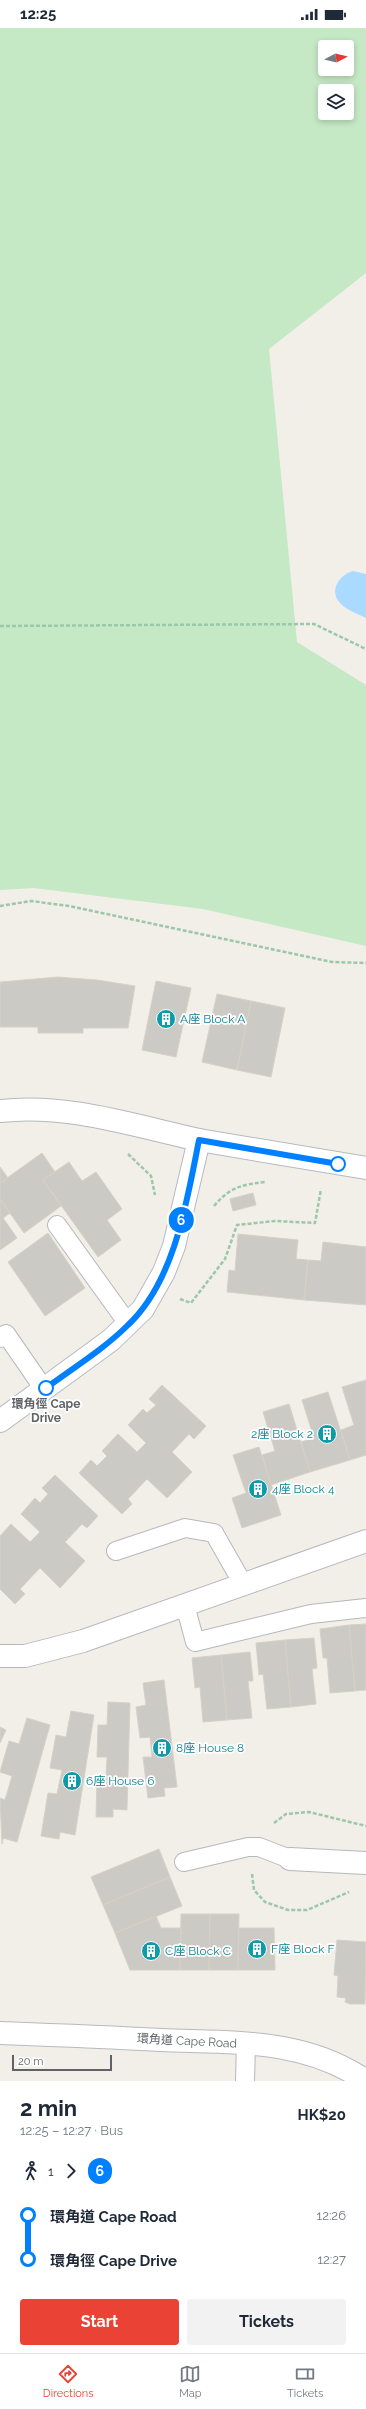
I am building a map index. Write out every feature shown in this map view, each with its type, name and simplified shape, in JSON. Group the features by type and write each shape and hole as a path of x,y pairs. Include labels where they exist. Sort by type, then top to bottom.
{"street":[{"path":"0,1111 40,1110 69,1112 199,1140 366,1168"},
{"path":"0,1421 129,1325 143,1309 154,1291 174,1246 199,1140"},
{"path":"0,1656 25,1656 83,1641 366,1541"},
{"path":"290,1859 366,1862"},
{"name":"環角道 Cape Road","path":"0,2033 246,2044 298,2050 320,2056 339,2064 366,2081"}],"lane":[{"path":"57,1225 129,1325"},
{"path":"0,1338 6,1334 44,1389"},
{"path":"116,1551 185,1528 214,1533 243,1584"},
{"path":"185,1605 195,1642 311,1614 366,1608"},
{"path":"184,1862 248,1847 259,1847 290,1859"},
{"path":"244,2081 246,2044"}],"path":[{"path":"0,626 314,624 366,649"},
{"path":"0,906 31,901 69,906 332,962 366,963"},
{"path":"172,1297 191,1303 225,1260 237,1225 275,1221 314,1222 319,1195"}],"green space":[{"path":"0,28 366,28 366,273 269,349 297,642 366,685 366,946 203,909 34,888 0,890"}],"water":[{"path":"353,571 366,574 366,618 343,606 335,594 337,584 343,576"}],"building":[{"path":"58,977 97,980 135,986 128,1028 83,1028 83,1033 38,1033 38,1027 0,1027 0,982"},
{"name":"A座 Block A","path":"156,981 191,988 176,1057 142,1050"},
{"path":"217,994 251,1001 237,1070 202,1062"},
{"path":"251,1001 285,1008 271,1077 237,1070"},
{"path":"42,1153 55,1172 43,1180 61,1206 24,1233 0,1199 0,1183"},
{"path":"69,1162 82,1181 96,1172 122,1209 107,1220 121,1240 98,1257 43,1180"},
{"path":"0,1167 8,1178 0,1183"},
{"path":"253,1193 256,1205 233,1211 230,1199"},
{"path":"0,1199 10,1213 3,1218 17,1238 0,1250"},
{"path":"48,1233 85,1288 45,1316 8,1262"},
{"path":"238,1234 298,1240 296,1259 308,1260 304,1300 227,1292 229,1270 235,1271"},
{"path":"323,1242 366,1247 366,1305 304,1300 308,1260 321,1261"},
{"path":"366,1380 366,1455 350,1460 341,1430 354,1425 342,1387"},
{"path":"162,1385 206,1426 194,1439 189,1434 172,1452 192,1472 167,1498 147,1479 128,1499 132,1504 122,1514 79,1473 91,1460 97,1466 107,1456 102,1451 118,1434 137,1452 146,1443 128,1425 143,1409 147,1413 156,1405 149,1399"},
{"name":"2座 Block 2","path":"328,1392 350,1460 310,1472 301,1442 314,1438 302,1400"},
{"path":"289,1404 310,1472 271,1485 262,1455 275,1451 263,1412"},
{"name":"4座 Block 4","path":"259,1447 281,1515 242,1528 232,1498 246,1493 233,1455"},
{"path":"55,1475 98,1516 87,1528 82,1524 65,1542 85,1561 60,1588 40,1568 20,1589 25,1594 15,1604 0,1589 0,1536 11,1524 30,1542 40,1532 21,1514 35,1498 40,1503 48,1494 42,1488"},
{"path":"366,1624 366,1690 355,1691 349,1625"},
{"path":"349,1625 355,1691 330,1693 327,1658 323,1658 320,1629"},
{"path":"314,1638 317,1668 312,1669 316,1704 291,1707 285,1640"},
{"path":"285,1640 291,1707 267,1709 263,1674 259,1675 256,1643"},
{"path":"250,1652 253,1681 248,1681 252,1718 227,1720 221,1655"},
{"path":"221,1655 227,1720 203,1722 200,1687 195,1688 192,1658"},
{"name":"8座 House 8","path":"164,1680 177,1787 164,1788 165,1796 148,1798 143,1757 152,1757 150,1737 140,1738 136,1707 146,1705 143,1683"},
{"path":"108,1702 130,1703 127,1810 113,1809 113,1817 96,1817 97,1776 106,1776 107,1757 97,1757 98,1725 107,1725"},
{"name":"6座 House 6","path":"71,1711 94,1715 75,1835 60,1832 59,1839 41,1836 48,1793 57,1794 62,1770 50,1768 56,1735 66,1737"},
{"path":"27,1718 50,1725 17,1842 3,1838 2,1844 0,1798 5,1800 12,1776 0,1772 9,1741 19,1744"},
{"path":"0,1727 6,1730 0,1743"},
{"path":"159,1849 170,1877 103,1905 91,1877"},
{"path":"170,1877 182,1906 115,1933 103,1905"},
{"path":"181,1914 210,1914 209,1970 180,1970"},
{"path":"210,1914 239,1914 238,1970 209,1970"},
{"name":"C座 Block C","path":"156,1916 161,1928 181,1928 180,1970 130,1970 115,1933"},
{"name":"F座 Block F","path":"239,1928 274,1928 275,1970 238,1970"},
{"path":"337,1940 366,1942 365,2004 350,2004 345,2002 346,1998 337,1997 338,1976 334,1975"}],"bus line":[{"name":"6","path":"46,1388 111,1340 129,1325 143,1309 164,1272 174,1246 193,1172 199,1140 338,1164"}],"place":[{"name":"A座 Block A","path":"166,1019"},
{"name":"環角徑 Cape Drive","path":"46,1388"},
{"name":"2座 Block 2","path":"327,1434"},
{"name":"4座 Block 4","path":"258,1489"},
{"name":"8座 House 8","path":"162,1748"},
{"name":"6座 House 6","path":"72,1781"},
{"name":"F座 Block F","path":"257,1949"},
{"name":"C座 Block C","path":"151,1951"}]}
